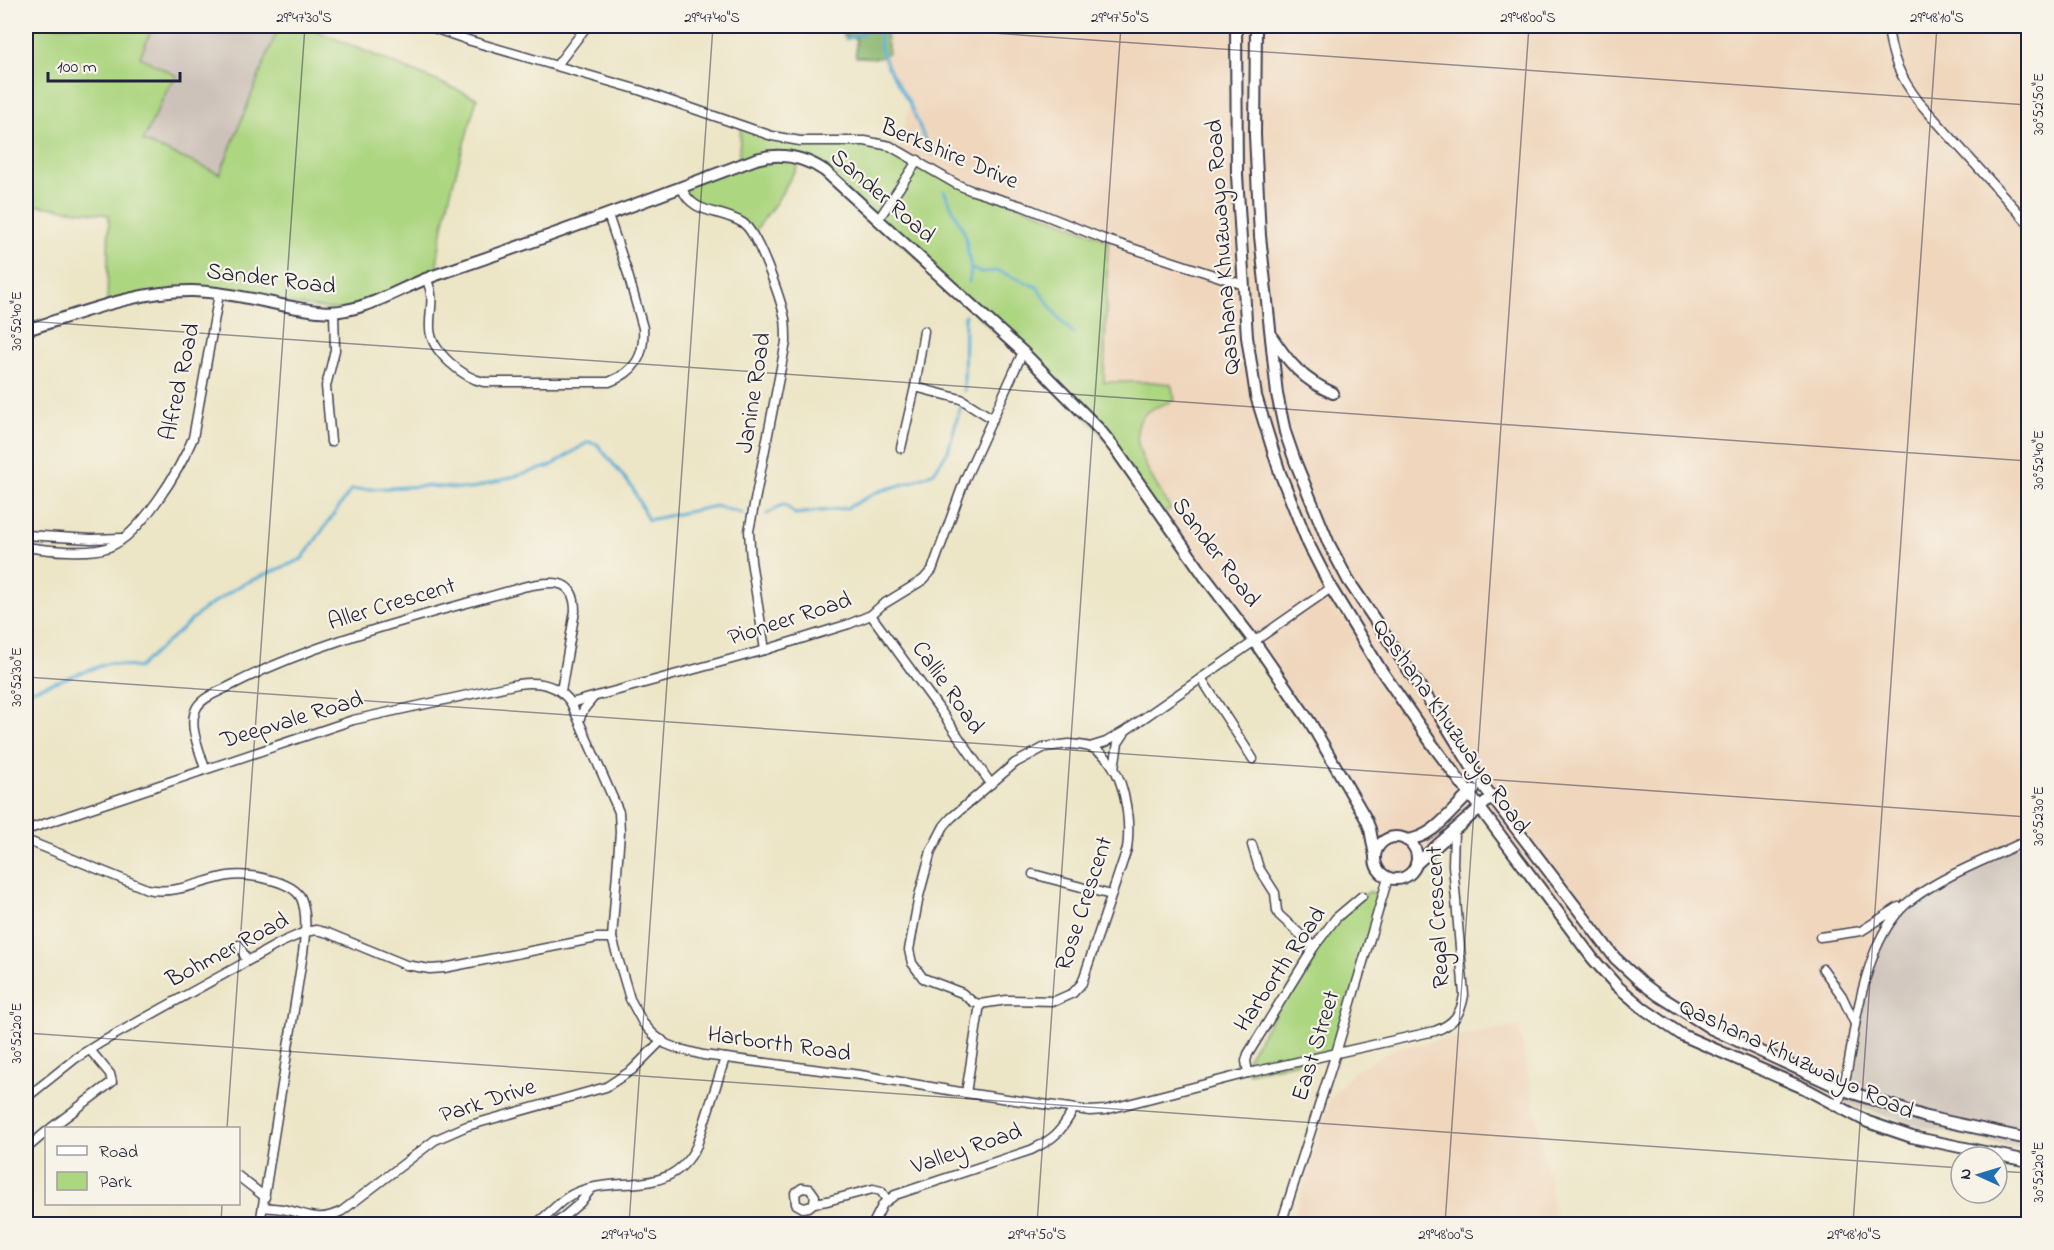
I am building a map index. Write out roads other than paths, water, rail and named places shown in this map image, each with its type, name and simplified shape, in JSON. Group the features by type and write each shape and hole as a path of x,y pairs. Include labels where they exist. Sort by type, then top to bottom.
{"main road":[{"name":"Qashana Khuzwayo Road","path":"1236,26 1237,175 1247,337 1256,396 1269,442 1308,543 1331,588 1378,667 1479,808 1593,959 1617,986 1644,1009 1682,1035 1806,1089 1868,1122 1912,1137 2028,1161"},
{"name":"Qashana Khuzwayo Road","path":"1256,26 1255,135 1260,236 1277,394 1285,432 1329,544 1348,580 1442,719 1482,784 1543,861 1609,951 1642,983 1712,1029 1844,1090 1926,1117 2028,1139"},
{"name":"Sander Road","path":"26,330 153,293 187,291 219,294 318,312 345,310 372,302 426,278 608,215 756,159 786,156 812,163 825,171 1023,352 1072,400 1116,450 1159,514 1254,641 1310,722 1371,829 1375,856"},
{"path":"1271,334 1285,357 1300,373 1315,385 1333,393"},
{"path":"1482,784 1423,837 1416,840 1393,837 1381,844 1375,856 1378,870 1389,878 1402,878 1408,875 1416,864 1492,797"},
{"name":"Sander Road","path":"1366,819 1382,832 1393,837"},
{"path":"1406,840 1415,850 1416,864"}],"street":[{"name":"Berkshire Drive","path":"428,26 471,41 665,98 772,136 800,141 865,141 890,146 970,190 1022,206 1104,239 1244,285"},
{"path":"557,65 586,26"},
{"path":"1888,26 1895,62 1904,83 2028,223"},
{"path":"878,220 918,160"},
{"name":"Janine Road","path":"682,188 688,200 695,206 742,222 749,228 767,266 785,322 786,342 750,531 751,561 765,650"},
{"path":"426,278 433,298 430,325 432,337 449,362 463,375 484,382 609,382 622,377 635,365 642,351 644,338 627,271 608,215"},
{"name":"Alfred Road","path":"125,537 138,524 174,475 193,438 219,294"},
{"path":"331,442 326,386 335,350 334,312"},
{"path":"902,448 924,330"},
{"name":"Pioneer Road","path":"571,703 765,650 849,624 871,615 882,605 923,580 932,570 965,479 1023,352"},
{"path":"915,387 961,399 993,419"},
{"path":"26,535 91,539 125,537"},
{"path":"26,547 54,550 103,549 125,537"},
{"name":"Aller Crescent","path":"206,769 193,722 195,711 202,700 264,670 327,644 523,587 553,582 567,587 574,598 575,611 561,691"},
{"path":"966,1093 980,1004 973,1002 962,993 922,978 912,963 909,950 919,896 931,851 951,818 1015,763 1045,747 1069,744 1090,747 1106,742 1125,731 1331,588"},
{"name":"Callie Road","path":"871,615 991,784"},
{"path":"1201,678 1253,759"},
{"name":"Deepvale Road","path":"26,830 353,720 518,684 544,684 561,691"},
{"path":"561,691 571,703"},
{"path":"579,720 593,698"},
{"name":"Harborth Road","path":"571,703 619,812 620,832 612,938 619,967 635,1011 654,1035 682,1051 860,1075 1073,1110 1105,1110 1248,1072 1336,1053"},
{"path":"1113,768 1118,743 1125,731"},
{"name":"Rose Crescent","path":"980,1004 1002,1000 1055,1001 1077,990 1085,977 1127,849 1129,827 1124,796 1113,768 1100,752 1090,747"},
{"name":"Regal Crescent","path":"1336,1053 1435,1031 1449,1025 1459,1014 1464,995 1454,888 1454,830"},
{"path":"26,840 135,885 155,890 186,888 228,876 257,877 289,887 301,899 305,932 303,953 260,1224"},
{"path":"1820,937 1861,931 1938,884 2028,840"},
{"path":"1252,845 1258,868 1275,893 1277,911 1314,947"},
{"path":"1033,874 1111,895"},
{"name":"East Street","path":"1281,1224 1389,878"},
{"name":"Harborth Road","path":"1248,1072 1246,1061 1248,1054 1314,947 1336,918 1362,896"},
{"path":"1837,1107 1844,1090 1865,982 1874,954 1890,924 1909,901"},
{"name":"Bohmer Road","path":"26,1098 90,1050 247,961 305,932 316,930 328,933 392,960 430,969 597,938 612,938"},
{"path":"239,945 247,961"},
{"path":"1823,969 1842,996 1856,1024"},
{"name":"Park Drive","path":"263,1207 283,1209 310,1218 334,1215 435,1140 467,1126 606,1087 632,1070 662,1041"},
{"path":"52,1127 112,1082 110,1074 90,1050"},
{"path":"535,1224 571,1195 603,1186 657,1181 673,1174 685,1164 698,1145 725,1058"},
{"name":"Valley Road","path":"873,1224 880,1209 887,1200 895,1195 1046,1143 1062,1130 1073,1110"},
{"path":"26,1149 45,1133"},
{"path":"240,1178 265,1197"},
{"path":"555,1224 580,1203 591,1189"},
{"path":"814,1203 873,1189 880,1191 887,1200"}],"waterway":[{"path":"846,39 860,35 873,26"},
{"path":"875,26 889,69 910,104 931,154"},
{"path":"944,191 965,234 971,269 980,272 998,271 1037,287 1058,317 1073,333"},
{"path":"969,282 971,269"},
{"path":"964,391 965,315"},
{"path":"767,514 784,504 795,514 847,508 877,492 914,481 934,472 948,451 960,408"},
{"path":"26,692 109,663 138,668 204,609 241,585 302,559 351,490 425,486 470,489 551,466 588,442 597,444 632,487 648,520 716,506 742,513"}]}
